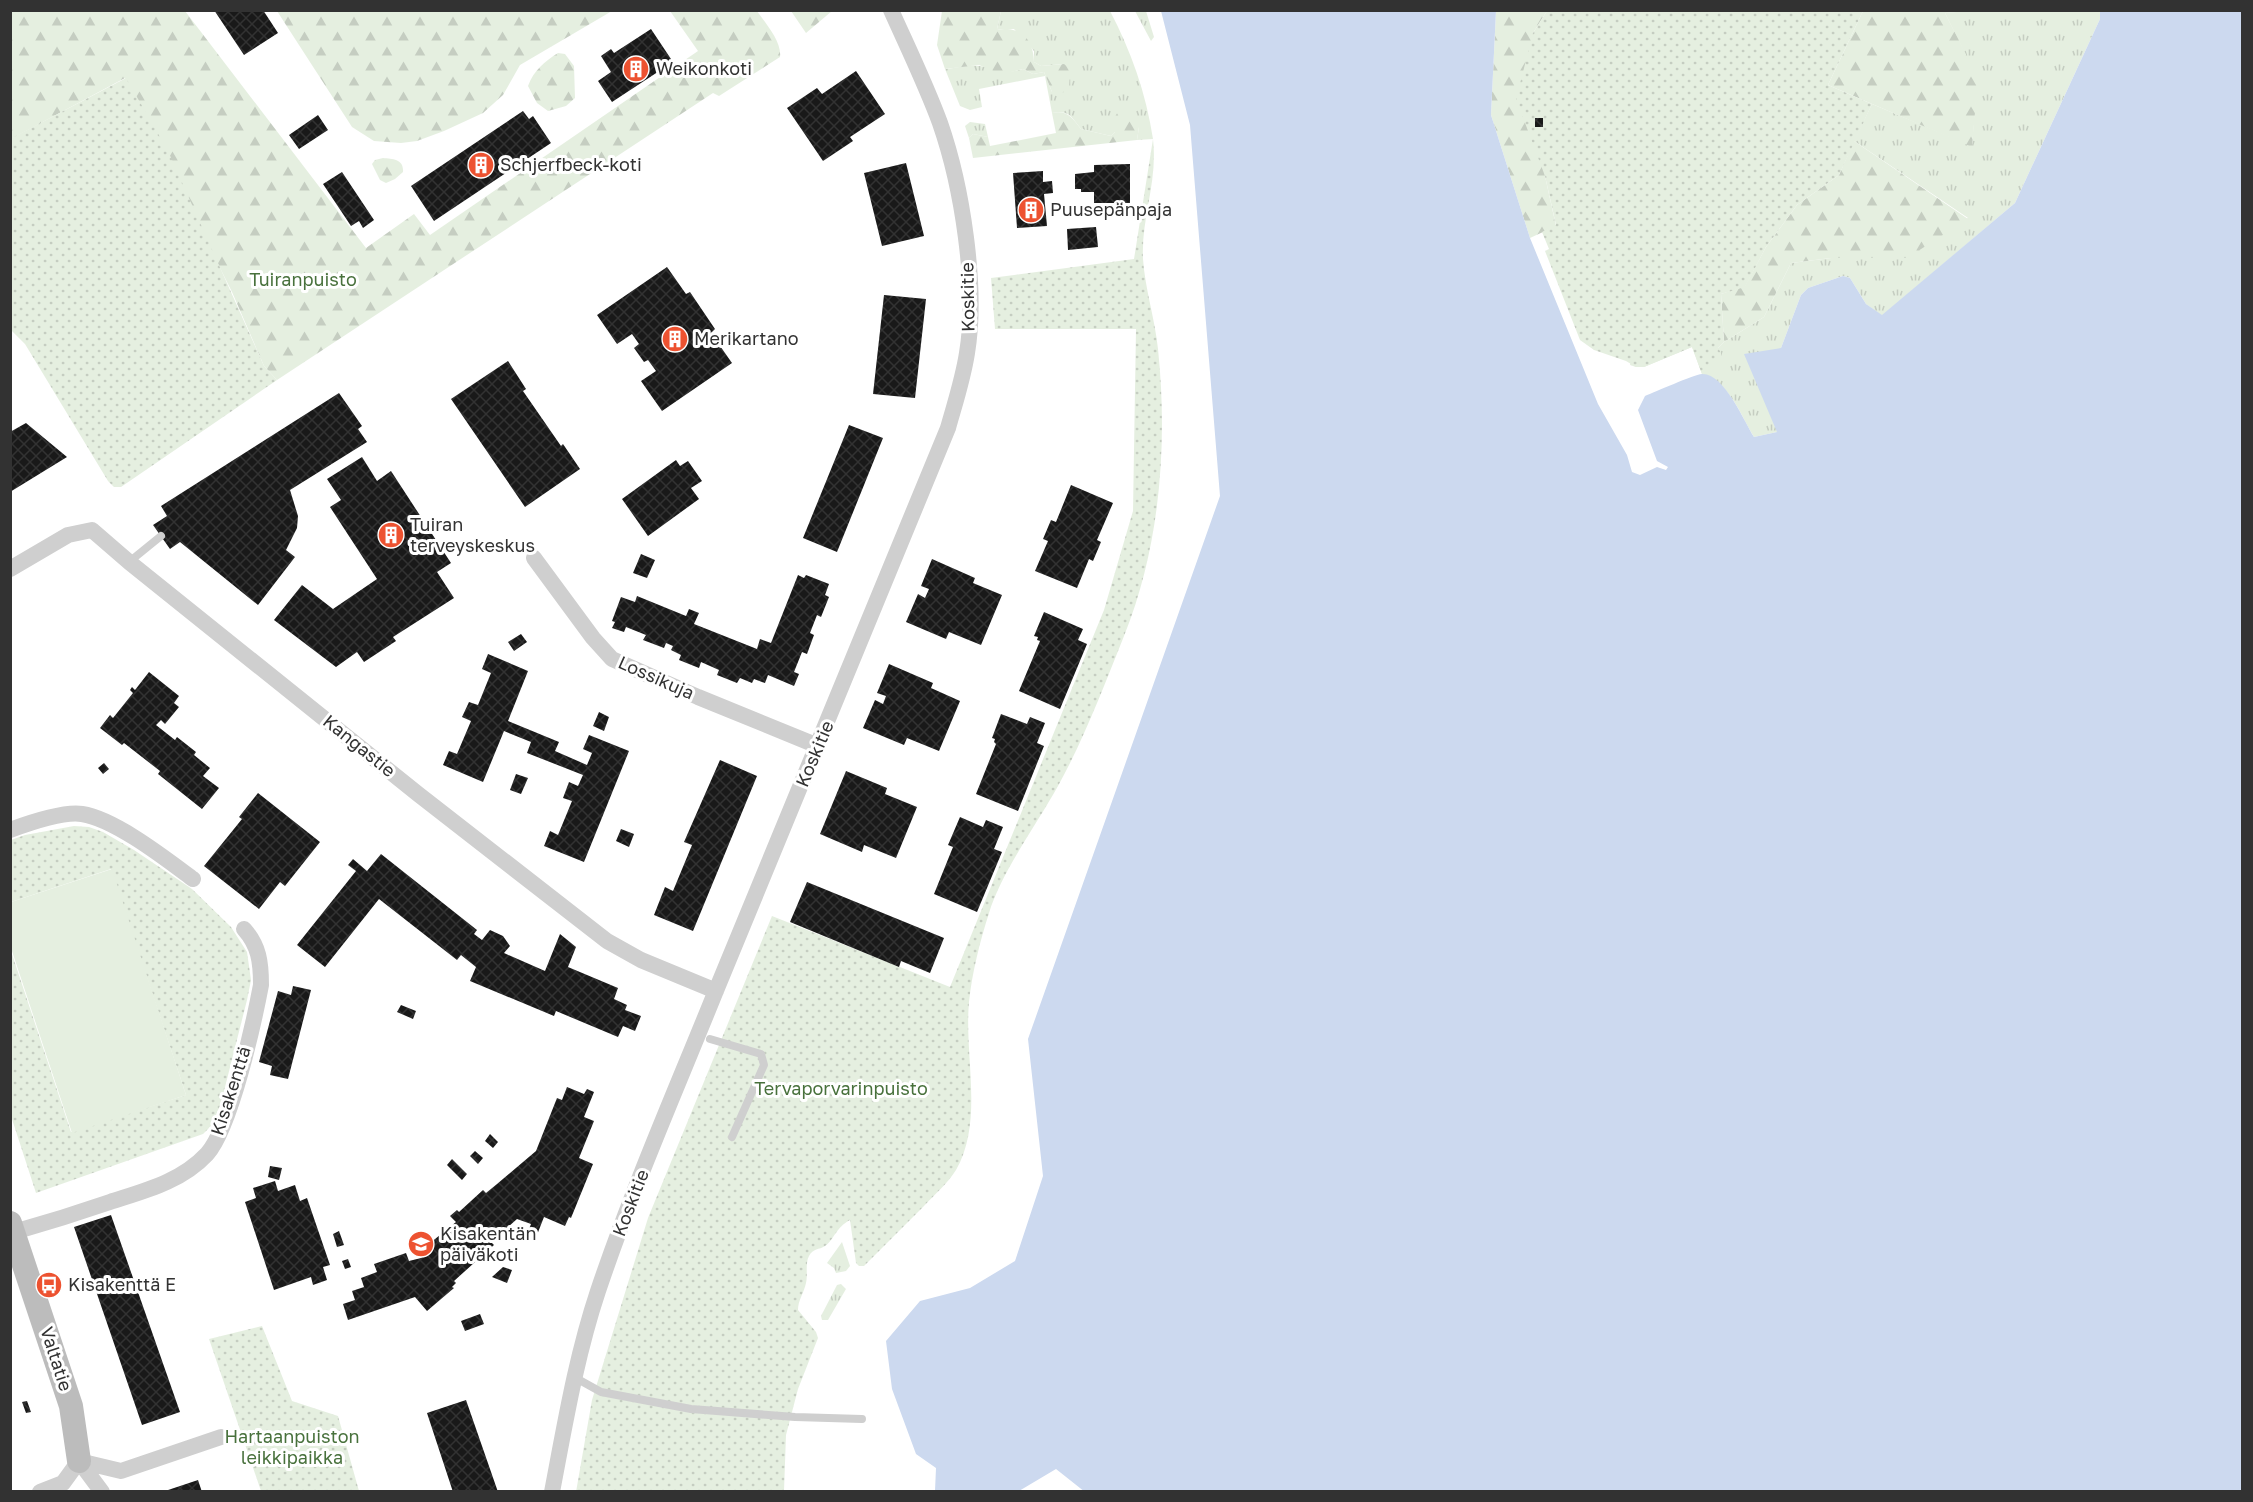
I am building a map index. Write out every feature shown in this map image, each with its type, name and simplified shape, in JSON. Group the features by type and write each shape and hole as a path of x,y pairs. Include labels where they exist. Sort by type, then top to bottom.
{"street":[{"name":"Koskitie","path":"552,1491 574,1377 606,1270 642,1173 752,898 818,746 948,428 968,352 969,277 956,181 941,125 891,10"},
{"name":"Kangastie","path":"10,569 68,535 92,530 418,794 607,941 640,960 716,991"},
{"name":"Lossikuja","path":"534,558 592,638 612,659 818,746"},
{"path":"10,830 68,814 82,814 109,824 141,842 193,879"},
{"name":"Kisakenttä","path":"12,1228 166,1183 197,1163 208,1152 219,1136 228,1111 261,984 257,947 244,929"},
{"name":"Valtatie","path":"12,1228 71,1406 79,1461 102,1491"},
{"path":"40,1491 63,1483 79,1461 122,1471 221,1437"}],"lane":[{"path":"129,562 161,536"},
{"path":"710,1039 761,1054 764,1065 732,1137"},
{"path":"574,1377 601,1392 692,1409 795,1417 862,1419"}],"green space":[{"path":"1979,10 2100,11 2100,19 2015,203 1882,316 1866,304 1850,278 1843,276 1808,288 1801,295 1781,348 1777,432 1754,437 1727,392 1712,378 1702,374 1692,347 1644,367 1630,365 1640,318 1718,348 1764,317 1791,263 1831,258 1968,218 1854,141 1872,104 1972,146 1977,78 1945,13"},
{"name":"Tuiranpuisto","path":"11,11 185,11 366,248 414,214 430,235 698,51 670,11 757,11 776,39 780,57 719,96 713,93 277,380 264,366 232,292 125,78 11,139"},
{"path":"277,11 612,11 520,65 503,95 483,113 417,141 401,143 374,141 352,127"},
{"path":"791,11 832,11 806,33"},
{"path":"942,11 1001,11 997,29 1011,29 1023,34 1033,52 1034,62 1041,66 1064,64 1070,69 1069,89 1062,93 1052,92 1044,72 1033,74 1023,69 996,72 979,65 945,69 937,45"},
{"path":"1001,11 1110,11 1137,73 1153,139 1137,140 1139,127 1115,132 1111,136 1081,129 1066,114 1052,113 1045,76 979,89 982,107 970,110 960,106 945,69 976,66 1005,71 1023,69 1033,74 1044,72 1052,92 1064,64 1041,66 1034,62 1034,51 1014,29 997,29"},
{"path":"1135,11 1146,11 1154,37 1151,41"},
{"path":"1496,11 1547,11 1533,33 1545,176 1556,226 1530,238 1491,115"},
{"path":"1547,11 1863,11 1828,85 1872,104 1839,175 1797,205 1766,247 1745,287 1721,294 1724,342 1718,348 1721,358 1710,363 1702,374 1692,347 1644,367 1636,367 1626,361 1594,350 1580,340 1545,251 1549,249 1542,232 1556,225 1545,176 1516,99 1533,33"},
{"path":"1863,11 1979,11 1945,13 1978,78 1972,147 1828,85"},
{"path":"558,53 565,54 574,66 575,98 566,106 548,111 537,103 528,86 540,67"},
{"path":"126,78 168,151 264,366 277,380 121,487 114,487 108,481 25,344 11,330 10,139"},
{"path":"1128,108 1136,115 1139,127 1137,140 973,158 969,138 973,134 988,137 990,146 1056,133 1052,113 1057,112 1069,116 1081,129 1111,136 1115,132 1117,114"},
{"path":"970,122 985,124 988,137 973,134 969,138 965,126"},
{"name":"Tervaporvarinpuisto","path":"1153,139 1152,185 1144,229 1143,259 1157,338 1161,385 1161,458 1153,531 1136,602 1093,712 1058,786 1002,882 986,924 974,968 969,1002 971,1110 969,1131 956,1170 864,1266 856,1263 850,1220 841,1226 828,1243 809,1256 806,1283 798,1310 816,1332 818,1338 798,1389 786,1435 784,1491 576,1492 592,1400 648,1218 772,916 950,987 1104,610 1133,511 1136,329 995,329 991,278 1134,259"},
{"path":"1854,141 1968,219 1907,258 1831,258 1791,263 1764,317 1724,342 1721,294 1745,286 1766,247 1797,205 1839,175"},
{"path":"383,158 397,160 403,168 403,172 386,183 380,180 372,164 375,160"},
{"path":"74,826 89,827 103,832 192,889 231,927 247,952 251,980 221,1103 212,1125 203,1134 36,1193 11,1116 10,948 71,1132 186,1095 111,869 11,902 11,840 25,835"},
{"path":"112,869 186,1095 72,1133 11,948 11,902"},
{"path":"842,1242 850,1266 846,1271 836,1273 834,1268 827,1263"},
{"path":"841,1284 846,1289 828,1320 822,1320 821,1316 837,1285"},
{"name":"Hartaanpuiston leikkipaikka","path":"262,1326 292,1401 338,1416 359,1491 261,1491 209,1339"}],"water":[{"path":"1161,11 1496,11 1491,115 1530,238 1598,404 1627,455 1632,472 1640,475 1657,467 1666,470 1668,467 1657,461 1638,410 1645,396 1697,375 1710,376 1725,389 1754,437 1777,432 1744,354 1781,348 1801,295 1808,288 1843,276 1850,278 1866,304 1882,315 2015,203 2100,19 2100,11 2242,11 2242,1491 1085,1492 1056,1469 1019,1491 935,1491 936,1468 916,1454 892,1389 886,1341 920,1301 970,1288 1015,1261 1043,1176 1028,1039 1220,496 1190,125"}],"building":[{"path":"214,10 263,10 278,33 244,55"},
{"name":"Weikonkoti","path":"651,29 673,62 612,102 598,81 611,72 601,56 611,49 614,53"},
{"path":"856,71 885,114 850,137 853,141 823,161 787,108 817,88 822,94"},
{"name":"Schjerfbeck-koti","path":"523,111 529,119 533,116 551,143 434,221 411,186"},
{"path":"318,115 328,130 299,149 289,135"},
{"path":"1535,118 1543,118 1543,127 1535,127"},
{"path":"906,163 924,236 882,246 864,173"},
{"path":"1130,164 1130,203 1094,203 1094,192 1081,192 1081,189 1075,189 1075,174 1094,172 1094,165"},
{"name":"Puusepänpaja","path":"1043,171 1043,182 1052,181 1053,193 1044,194 1047,226 1017,228 1013,173"},
{"path":"342,172 374,220 363,228 359,221 351,226 323,184"},
{"path":"1096,227 1098,247 1068,250 1067,229"},
{"name":"Merikartano","path":"667,267 686,294 690,292 715,329 711,333 732,363 662,411 641,381 656,371 648,360 644,362 634,348 639,344 632,334 617,344 597,315"},
{"path":"884,295 926,299 915,398 873,394"},
{"path":"508,361 526,389 523,391 580,469 525,507 451,399"},
{"path":"339,393 362,426 358,429 367,442 290,490 298,516 297,528 286,550 295,557 258,605 180,542 170,549 153,525 167,516 161,506"},
{"path":"26,423 67,457 10,492 10,432"},
{"path":"849,425 883,438 837,552 803,538"},
{"name":"Tuiran terveyskeskus","path":"362,457 377,481 391,471 451,563 437,572 454,598 393,637 396,641 364,662 357,652 336,667 274,620 302,585 333,609 377,579 330,507 341,500 327,479"},
{"path":"676,460 680,466 688,461 702,481 691,488 699,499 648,536 622,499"},
{"path":"1071,485 1113,503 1097,540 1101,542 1093,561 1089,559 1077,588 1035,571 1048,541 1043,539 1051,520 1056,522"},
{"path":"641,554 655,560 647,578 633,573"},
{"path":"932,559 975,578 973,583 1002,595 981,645 949,632 946,639 906,622 918,594 925,598 929,589 921,586"},
{"path":"798,575 804,578 806,575 829,584 825,595 829,597 821,617 817,615 810,633 814,635 807,654 802,652 794,672 799,674 794,686 768,675 765,683 754,679 752,683 740,678 737,683 717,675 719,670 701,662 699,668 679,660 681,655 671,650 673,646 666,643 664,648 643,640 646,635 626,627 624,632 612,628 615,622 612,621 621,597 635,602 637,596 686,616 689,609 699,613 694,624 757,649 760,639 771,643"},
{"path":"1044,612 1083,629 1078,640 1087,644 1060,709 1019,691 1040,641 1034,636"},
{"path":"521,634 527,642 514,651 508,642"},
{"path":"488,654 528,671 508,721 559,742 555,751 587,765 592,753 583,749 589,735 629,751 584,862 544,846 550,831 558,835 572,801 563,798 569,782 578,786 583,775 527,753 531,742 504,731 483,782 443,765 449,751 457,754 471,721 462,717 469,702 478,705 491,673 482,669"},
{"path":"889,664 933,683 931,688 960,701 939,751 907,738 904,745 863,728 875,700 883,704 886,696 877,693"},
{"path":"149,672 179,696 174,703 179,707 165,724 161,720 156,725 175,740 177,737 196,752 194,755 210,768 203,776 219,788 202,809 158,774 160,771 100,728 110,715 113,718 133,693 130,690 132,687 135,690"},
{"path":"599,712 609,717 604,731 593,726"},
{"path":"1001,714 1027,724 1030,717 1045,723 1037,743 1044,746 1018,811 976,794 996,744 995,739 992,738"},
{"path":"720,760 757,776 693,931 654,915 665,887 673,891 692,845 684,842"},
{"path":"104,763 109,769 103,774 98,768"},
{"path":"846,771 887,788 885,794 917,807 896,858 864,845 862,852 820,834"},
{"path":"516,774 528,778 521,794 510,790"},
{"path":"258,793 320,842 285,886 280,882 259,909 204,866 242,819 239,817"},
{"path":"960,817 983,827 986,820 1003,827 994,849 1002,852 977,912 934,894 953,847 948,845"},
{"path":"621,829 634,834 629,847 616,841"},
{"path":"381,854 477,930 474,934 482,940 490,930 503,936 510,946 504,953 545,971 560,934 576,947 568,967 618,988 614,999 627,1005 625,1010 641,1016 635,1031 623,1026 618,1037 556,1011 554,1016 470,981 476,967 461,955 457,960 379,899 325,967 297,945 356,871 348,865 353,859 367,871"},
{"path":"807,882 944,938 930,973 901,961 899,967 790,922"},
{"path":"293,986 311,990 288,1079 270,1075 272,1066 259,1062 278,991 291,995"},
{"path":"401,1005 416,1011 413,1019 397,1012"},
{"path":"567,1087 584,1094 587,1089 594,1092 584,1117 594,1121 579,1158 593,1164 571,1218 569,1217 565,1226 544,1217 535,1240 526,1236 531,1224 517,1219 491,1242 494,1245 454,1281 456,1283 452,1287 454,1288 427,1311 415,1297 348,1320 343,1304 355,1300 352,1291 364,1287 361,1278 377,1272 374,1264 406,1253 409,1261 421,1258 423,1256 419,1252 456,1222 450,1216 457,1210 459,1212 483,1190 486,1193 536,1151 557,1098 562,1100"},
{"path":"490,1134 498,1142 493,1148 485,1141"},
{"path":"475,1151 483,1158 478,1164 470,1156"},
{"path":"452,1159 467,1174 462,1180 447,1165"},
{"path":"270,1166 282,1168 279,1180 268,1177"},
{"path":"275,1181 278,1191 295,1185 300,1201 307,1198 330,1265 323,1267 327,1280 313,1285 311,1277 274,1290 245,1202 256,1198 253,1188"},
{"path":"111,1215 180,1412 142,1425 74,1227"},
{"path":"339,1231 344,1245 337,1247 333,1234"},
{"path":"348,1259 351,1267 345,1269 342,1261"},
{"path":"503,1267 512,1270 507,1283 492,1277"},
{"path":"480,1314 484,1324 465,1331 461,1321"},
{"path":"466,1400 498,1492 453,1492 427,1413"},
{"path":"27,1401 31,1412 26,1413 22,1402"},
{"path":"198,1480 202,1492 165,1492 165,1491"}],"place":[{"name":"Weikonkoti","path":"636,69"},
{"name":"Schjerfbeck-koti","path":"481,165"},
{"name":"Puusepänpaja","path":"1031,210"},
{"name":"Merikartano","path":"675,339"},
{"name":"Tuiran terveyskeskus","path":"391,535"},
{"name":"Kisakentän päiväkoti","path":"421,1244"},
{"name":"Kisakenttä E","path":"49,1285"}]}
